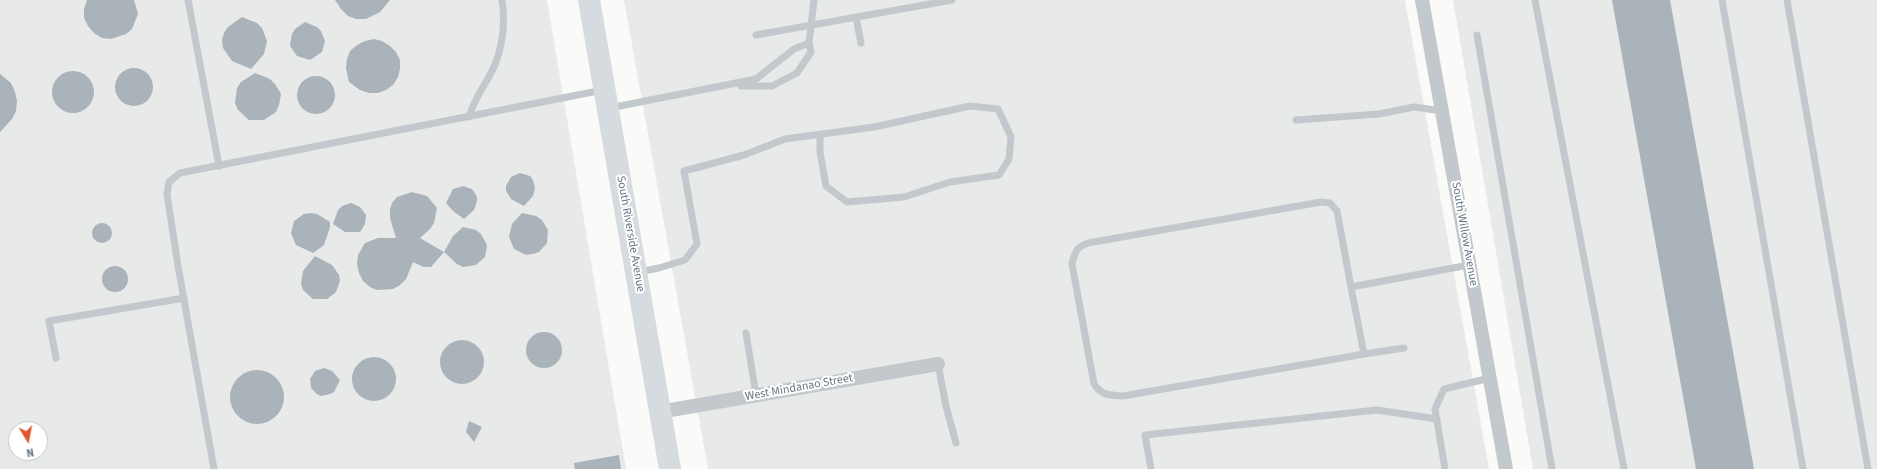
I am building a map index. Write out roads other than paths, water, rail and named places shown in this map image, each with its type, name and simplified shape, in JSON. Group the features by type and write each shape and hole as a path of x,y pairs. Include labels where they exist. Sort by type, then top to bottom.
{"main road":[{"name":"South Riverside Avenue","path":"589,0 670,469"}],"street":[{"name":"South Willow Avenue","path":"1422,0 1506,469"},
{"name":"West Mindanao Street","path":"659,412 938,364"}],"lane":[{"path":"188,0 219,166"},
{"path":"469,117 471,108 491,73 500,50 505,17 502,0"},
{"path":"214,469 167,194 169,182 180,173 469,117 607,99 730,86 772,86 797,73 811,52 809,43 814,0"},
{"path":"756,35 952,0"},
{"path":"1535,0 1624,469"},
{"path":"1722,0 1803,469"},
{"path":"1787,0 1868,469"},
{"path":"856,17 861,43"},
{"path":"1478,35 1552,469"},
{"path":"730,86 756,79 794,49 809,43"},
{"path":"636,272 659,268 685,260 697,244 684,171 744,155 785,140 820,134 874,127 970,106 998,109 1011,138 1009,159 999,175 950,182 904,197 847,202 826,186 820,152 820,134"},
{"path":"1296,120 1379,114 1414,107 1442,110"},
{"path":"1364,354 1336,210 1330,203 1320,202 1088,242 1079,246 1072,264 1094,384 1099,392 1108,395 1123,396 1404,348"},
{"path":"1351,287 1469,264"},
{"path":"56,358 49,321 184,298"},
{"path":"746,333 756,395"},
{"path":"938,364 946,406 956,443"},
{"path":"1445,469 1435,409 1444,389 1490,378"},
{"path":"1151,469 1145,435 1378,410 1437,419"}]}
